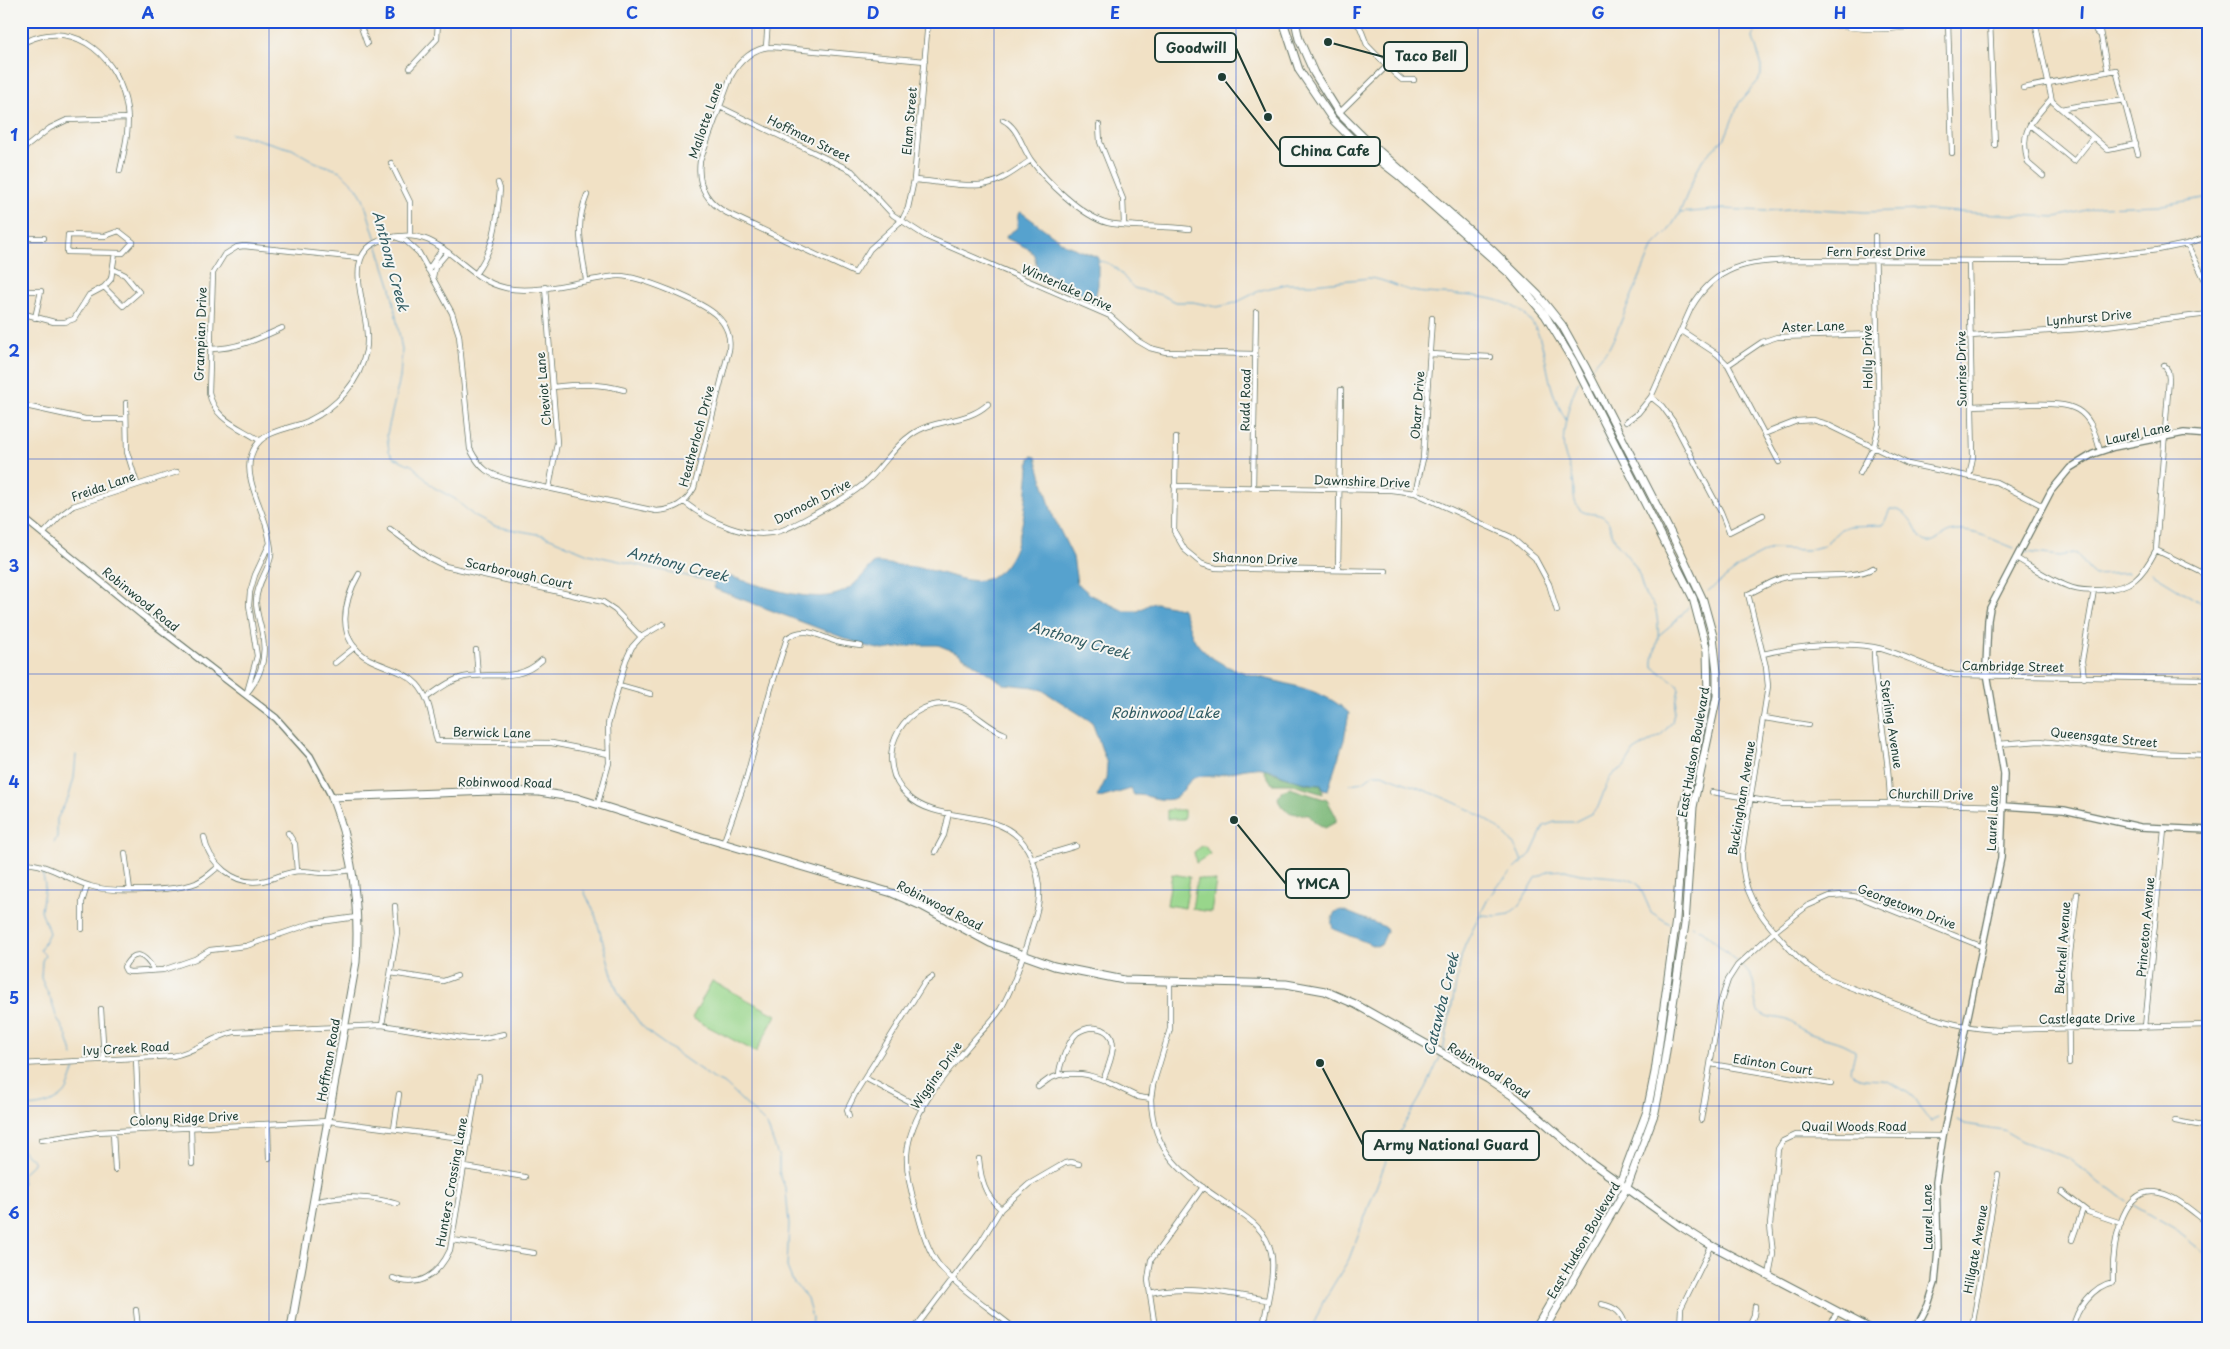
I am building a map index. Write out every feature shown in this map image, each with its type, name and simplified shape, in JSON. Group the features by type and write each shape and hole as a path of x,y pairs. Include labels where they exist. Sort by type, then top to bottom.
{"main road":[{"name":"East Hudson Boulevard","path":"1283,21 1299,70 1333,120 1353,140 1486,248 1511,274 1544,315 1573,361 1694,598 1707,651 1708,697 1684,806 1676,919 1655,1072 1647,1111 1620,1183 1543,1327"},
{"name":"East Hudson Boulevard","path":"1295,21 1299,38 1314,73 1339,113 1363,137 1538,294 1562,325 1681,553 1703,600 1713,636 1717,672 1714,712 1693,807 1685,924 1655,1112 1626,1188 1543,1327"},
{"path":"1823,21 1872,28 1900,27 1935,21"},
{"name":"Robinwood Road","path":"332,796 506,791 547,793 598,803 723,844 892,893 922,906 990,943 1054,966 1104,978 1170,982 1265,983 1306,986 1325,991 1355,1004 1458,1062 1516,1098 1590,1161 1680,1226 1712,1245 1869,1328"},
{"name":"Hoffman Road","path":"290,1328 315,1202 356,962 357,917 352,870 340,819 332,796"}],"street":[{"path":"359,21 367,44"},
{"path":"410,68 437,39 438,21"},
{"path":"768,21 766,47 925,61"},
{"name":"Elam Street","path":"902,220 908,208 914,180 928,21"},
{"path":"1354,21 1360,27 1367,45 1400,79 1414,80"},
{"path":"1948,21 1952,153"},
{"path":"1990,21 1995,145"},
{"path":"2035,21 2051,100 2108,150 2136,144"},
{"path":"2093,21 2099,34"},
{"path":"2098,21 2099,34 2108,72"},
{"path":"27,41 44,35 62,35 76,38 93,47 104,58 117,78 126,102 128,118 120,171"},
{"name":"Mallotte Lane","path":"766,47 749,55 737,65 720,107 699,169 705,194 720,210 855,273 875,244 902,220"},
{"path":"1339,113 1387,66"},
{"path":"2024,88 2116,70 2138,154"},
{"path":"2042,176 2028,163 2024,139 2030,125 2051,100"},
{"path":"2061,109 2097,102 2103,104 2124,100"},
{"name":"Hoffman Street","path":"720,107 852,171 866,184 882,205 902,220"},
{"path":"21,151 50,128 66,120 128,118"},
{"path":"1003,120 1013,127 1031,160 1065,195 1083,210 1103,221 1189,229"},
{"path":"1099,124 1100,142 1123,200 1124,224"},
{"path":"2030,125 2074,161 2093,137"},
{"path":"914,180 975,185 988,184 1006,177 1031,160"},
{"path":"392,164 410,202 410,235"},
{"path":"476,273 486,259 494,239 499,196 498,183"},
{"path":"586,280 579,223 581,209 587,195"},
{"name":"Winterlake Drive","path":"902,220 939,243 1110,316 1138,341 1150,348 1166,352 1255,354"},
{"path":"120,230 132,242 123,253 115,253 67,252 68,235 105,236 120,230"},
{"name":"Heatherloch Drive","path":"359,258 375,242 395,236 410,235 428,240 446,250 492,283 506,288 525,290 623,276 648,281 713,312 727,329 730,344 728,358 696,479 690,495 684,502 671,509 656,511 494,476 479,466 470,449 459,335 452,313 415,248 395,236"},
{"name":"Holly Drive","path":"1860,473 1874,446 1879,425 1875,236"},
{"name":"Fern Forest Drive","path":"1626,422 1638,413 1651,398 1692,308 1704,290 1720,275 1740,265 1762,261 2061,261 2158,250 2187,244 2209,236"},
{"path":"21,238 44,238"},
{"path":"2187,244 2209,288"},
{"name":"Grampian Drive","path":"259,440 224,420 213,407 209,392 213,273 220,260 230,251 244,246 359,258"},
{"path":"428,270 446,250"},
{"path":"433,277 435,267 446,250"},
{"path":"21,313 54,322 65,322 74,319 89,295 104,287 111,279 115,253"},
{"path":"246,694 256,682 264,652 256,601 260,580 270,559 267,529 249,474 250,458 259,440 274,432 296,426 318,416 337,402 354,382 363,362 367,338 366,317 357,271 359,258"},
{"name":"Sunrise Drive","path":"1968,477 1973,461 1969,261"},
{"path":"104,287 123,306 139,292 125,275 113,270"},
{"name":"Cheviot Lane","path":"545,287 557,443 549,488"},
{"path":"21,290 41,291 35,318"},
{"name":"Rudd Road","path":"1253,488 1256,312"},
{"name":"Lynhurst Drive","path":"1970,336 2080,329 2209,314"},
{"name":"Obarr Drive","path":"1415,493 1423,459 1432,318"},
{"path":"210,349 233,348 282,328"},
{"path":"1682,331 1717,354 1728,365 1779,462"},
{"name":"Aster Lane","path":"1728,365 1762,342 1777,337 1877,334"},
{"path":"1430,354 1491,357"},
{"path":"2016,558 2067,586 2080,590 2116,589 2129,584 2140,576 2148,566 2156,550 2169,379 2168,371 2164,365"},
{"path":"553,386 590,384 624,390"},
{"path":"1338,570 1341,390"},
{"path":"1651,398 1662,406 1673,421 1721,512 1729,532 1763,515"},
{"path":"126,403 127,452 137,484"},
{"name":"Dornoch Drive","path":"684,502 703,516 730,527 758,533 780,531 856,490 872,476 901,443 918,430 979,412 988,404"},
{"path":"1972,406 2054,404 2069,406 2081,412 2093,426 2100,451"},
{"path":"21,406 32,406 85,419 126,419"},
{"path":"1764,434 1797,421 1812,420 1835,427 1908,464 2000,484 2043,506"},
{"name":"Laurel Lane","path":"1916,1328 1928,1305 1935,1283 1938,1250 1936,1182 1943,1136 2000,868 2004,774 1987,676 1987,634 1990,608 2043,506 2063,475 2080,460 2100,451 2184,434 2209,435"},
{"name":"Shannon Drive","path":"1176,438 1173,524 1177,538 1190,555 1202,564 1216,568 1386,570"},
{"name":"Freida Lane","path":"44,533 61,514 73,506 177,472"},
{"name":"Dawnshire Drive","path":"1174,486 1339,489 1415,493 1502,532 1522,545 1535,558 1544,573 1557,611"},
{"name":"Robinwood Road","path":"21,516 142,615 276,718 301,745 316,766 332,796"},
{"name":"Scarborough Court","path":"390,529 430,558 445,566 603,602 621,615 641,636"},
{"path":"246,694 257,656 250,613 250,592 270,544"},
{"path":"2156,550 2209,576"},
{"name":"Buckingham Avenue","path":"1873,568 1865,574 1815,574 1785,577 1748,594 1763,654 1768,686 1742,853 1743,877 1749,897 1757,911 1798,958 1825,976 1912,1011 1965,1028"},
{"path":"335,663 355,647 347,629 345,611 348,595 359,574"},
{"path":"254,579 260,580"},
{"path":"2084,678 2082,661 2094,590"},
{"path":"250,613 257,612"},
{"path":"598,803 607,771 607,728 630,650 641,636 662,624"},
{"path":"723,844 746,779 787,638 799,632 807,631 839,642 861,646"},
{"name":"Cambridge Street","path":"1763,654 1797,647 1858,646 1890,652 1932,670 1947,674 2209,679"},
{"name":"Berwick Lane","path":"355,647 367,658 404,673 418,686 426,698 437,741 552,743 608,754"},
{"name":"Sterling Avenue","path":"1874,648 1876,688 1890,771 1890,803"},
{"path":"476,650 478,676"},
{"path":"426,698 456,680 478,676 499,677 521,673 533,669 542,660"},
{"path":"619,685 652,694"},
{"name":"Wiggins Drive","path":"1005,734 994,730 968,710 950,704 926,707 915,713 901,726 894,740 891,756 896,782 906,795 916,803 1004,827 1022,840 1032,859 1039,886 1039,901 1022,956 1000,1010 955,1062 923,1109 914,1127 907,1154 909,1184 930,1251 939,1265 952,1278 1014,1328"},
{"path":"1764,718 1808,725"},
{"name":"Queensgate Street","path":"1998,744 2028,741 2058,742 2152,753 2209,755"},
{"name":"Churchill Drive","path":"1712,792 1750,800 1802,805 1890,803 2003,806 2064,810 2140,827 2209,830"},
{"path":"935,852 944,835 949,813"},
{"name":"Princeton Avenue","path":"2145,1026 2164,829"},
{"path":"288,833 295,844 298,871"},
{"path":"204,837 206,848 218,867 238,878 254,881 298,871 330,873 352,870"},
{"path":"21,843 22,863 47,867 87,886 115,891 192,884 208,876 218,867"},
{"path":"1032,859 1076,846"},
{"path":"125,853 130,890"},
{"path":"82,929 81,912 87,886"},
{"name":"Georgetown Drive","path":"1701,1120 1720,1004 1728,980 1743,960 1774,932 1816,901 1844,894 1859,897 1983,947"},
{"name":"Bucknell Avenue","path":"2069,1064 2068,971 2076,894"},
{"path":"382,1025 396,934 395,906"},
{"path":"154,970 141,955 132,956 124,967 126,971 130,972 163,970 195,959 215,948 246,946 313,923 357,917"},
{"path":"391,973 442,981 457,976"},
{"path":"849,1116 847,1110 865,1078 924,983 932,977"},
{"path":"1170,982 1170,1029 1153,1085 1151,1099 1154,1126 1164,1149 1180,1169 1253,1222 1266,1238 1272,1258 1263,1328"},
{"path":"102,1009 104,1059"},
{"name":"Ivy Creek Road","path":"21,1064 184,1054 221,1035 234,1032 382,1025 468,1039 482,1039 504,1034"},
{"name":"Castlegate Drive","path":"1965,1028 1999,1030 2209,1025"},
{"path":"1059,1076 1062,1059 1076,1034 1090,1027 1101,1029 1110,1035 1114,1043 1112,1059 1103,1080"},
{"path":"136,1058 139,1130"},
{"name":"Edinton Court","path":"1711,1064 1831,1084"},
{"path":"1038,1087 1049,1079 1059,1076 1072,1073 1088,1074 1138,1097 1151,1099"},
{"name":"Hunters Crossing Lane","path":"393,1278 411,1283 431,1274 445,1260 453,1240 479,1077"},
{"path":"865,1078 923,1109"},
{"path":"394,1129 398,1094"},
{"name":"Colony Ridge Drive","path":"41,1140 139,1130 329,1121 469,1139"},
{"path":"2175,1121 2209,1127"},
{"path":"268,1124 269,1158"},
{"path":"191,1128 192,1164"},
{"path":"113,1132 115,1170"},
{"name":"Quail Woods Road","path":"1769,1275 1773,1254 1770,1235 1778,1149 1783,1141 1796,1135 1943,1136"},
{"path":"979,1159 984,1188 992,1201 1001,1209"},
{"path":"915,1328 980,1243 1001,1209 1029,1184 1065,1163 1079,1164"},
{"path":"465,1167 525,1177"},
{"name":"Hillgate Avenue","path":"1972,1328 1998,1174"},
{"path":"1155,1328 1148,1280 1151,1260 1203,1187"},
{"path":"2062,1192 2083,1209 2121,1223"},
{"path":"2073,1328 2077,1313 2086,1301 2102,1286 2113,1282 2113,1254 2126,1208 2131,1202 2144,1194 2159,1192 2173,1198 2209,1224"},
{"path":"315,1202 327,1198 382,1199 397,1204"},
{"path":"2072,1240 2083,1209"},
{"path":"453,1240 534,1253"},
{"path":"1680,1328 1681,1308 1712,1245"},
{"path":"1150,1293 1172,1288 1190,1288 1267,1300"},
{"path":"1601,1304 1618,1310 1623,1317 1626,1328"},
{"path":"1748,1328 1754,1315 1755,1306"},
{"path":"136,1310 138,1328"},
{"path":"1826,1328 1838,1312"}],"green space":[{"path":"1263,769 1307,784 1321,785 1323,794 1290,784 1272,784"},
{"path":"1290,788 1327,800 1336,816 1336,822 1325,828 1315,822 1309,815 1286,810 1282,807 1278,798 1282,791"},
{"path":"1167,810 1184,810 1184,819 1167,819"},
{"path":"1205,846 1210,854 1196,863 1194,852"},
{"path":"1172,874 1190,877 1185,908 1167,905"},
{"path":"1197,878 1216,881 1211,912 1192,909"},
{"path":"712,981 776,1015 756,1052 692,1018"}],"water":[{"path":"1021,212 1066,245 1098,257 1098,285 1094,303 1063,281 1038,270 1034,255 1029,249 1006,238 1007,235 1017,228 1018,214"},
{"name":"Robinwood Lake","path":"1032,456 1036,457 1053,516 1073,557 1077,583 1091,595 1124,611 1138,611 1150,604 1156,603 1181,608 1196,642 1214,659 1252,675 1314,692 1333,701 1349,713 1344,740 1328,790 1323,789 1321,785 1291,779 1271,770 1258,768 1196,777 1179,795 1167,800 1134,795 1131,789 1100,798 1097,797 1106,779 1107,764 1092,722 1042,690 1034,687 1004,684 958,653 938,645 918,645 883,650 865,646 715,589 714,584 716,580 725,575 803,596 819,597 834,595 854,585 874,563 935,571 975,581 997,574 1008,562 1021,528 1025,509 1030,458"},
{"path":"1342,910 1385,927 1387,931 1381,945 1375,946 1334,929 1332,919 1334,914"}],"waterway":[{"name":"Catawba Creek","path":"1590,369 1609,348 1653,246 1669,230 1679,214 1703,159 1725,138 1739,103 1761,75 1761,63 1753,38 1758,21"},
{"name":"Anthony Creek","path":"231,134 292,149 315,162 340,171 357,188 363,198 376,240"},
{"path":"1680,213 1723,209 1765,211 1800,208 1865,212 1921,210 2056,217 2099,207 2162,205 2209,197"},
{"name":"Anthony Creek","path":"377,244 391,288 402,350 400,378 387,434 389,451 393,457 413,466 433,487 455,499 474,516 493,526 543,535 588,554 714,582"},
{"path":"1097,261 1114,267 1134,288 1161,295 1176,302 1193,302 1217,307 1235,303 1261,290 1287,284 1313,284 1369,278 1417,292 1487,298 1503,302 1518,309 1530,320 1539,336 1553,392 1566,420"},
{"name":"Catawba Creek","path":"1443,1051 1461,958 1465,945 1488,899 1497,886 1531,854 1544,826 1555,822 1574,822 1592,813 1598,807 1609,779 1614,773 1624,767 1634,751 1661,735 1672,722 1679,689 1677,684 1653,667 1658,634 1655,607 1645,594 1632,561 1616,541 1606,519 1603,516 1583,512 1575,503 1573,480 1563,443 1567,415 1572,396 1579,381"},
{"path":"1708,591 1746,562 1771,549 1808,550 1823,546 1841,529 1849,526 1882,525 1890,509 1900,511 1906,515 1919,536 1927,542 1950,532 1962,531 1985,536 2014,548"},
{"path":"2025,552 2060,556 2073,553 2077,554 2095,575 2128,573"},
{"path":"2152,573 2209,608"},
{"path":"1659,635 1677,620 1688,607"},
{"path":"54,843 57,837 57,819 69,796 74,778 76,755"},
{"name":"Anthony Creek","path":"1350,784 1363,782 1374,774 1382,774 1464,807 1502,831 1515,846 1522,863"},
{"path":"1481,915 1497,916 1509,914 1520,905 1536,878 1549,871 1565,870 1580,874 1625,878 1633,881 1639,885 1651,912 1670,924"},
{"path":"42,872 45,885 41,910 49,933 40,950 45,955 42,961 41,978 56,1016 66,1034 73,1056"},
{"path":"584,891 595,914 615,985 620,996 641,1025 653,1036 712,1078 726,1085 767,1125 779,1158 779,1172 786,1190 789,1224 787,1267 793,1282 807,1298 812,1318 811,1328"},
{"path":"1692,926 1703,931 1736,961"},
{"path":"1742,966 1748,972 1753,982 1758,1011 1769,1017 1787,1020 1804,1031 1849,1047 1855,1051 1851,1071 1855,1076 1885,1081 1895,1085 1912,1096 1931,1121 1938,1118"},
{"name":"Catawba Creek","path":"1312,1328 1323,1302 1349,1259 1392,1145 1426,1088 1441,1055"},
{"path":"21,1107 44,1105 60,1098 67,1089 75,1068"},
{"path":"1957,1120 1965,1124 2003,1130 2022,1141 2070,1159 2098,1182 2127,1201"},
{"path":"21,1149 35,1162 21,1175 23,1183 21,1184"},
{"path":"2133,1205 2177,1231 2209,1257"}],"place":[{"name":"Taco Bell","path":"1328,42"},
{"name":"China Cafe","path":"1222,77"},
{"name":"Goodwill","path":"1268,117"},
{"name":"YMCA","path":"1234,820"},
{"name":"Army National Guard","path":"1320,1063"}]}
